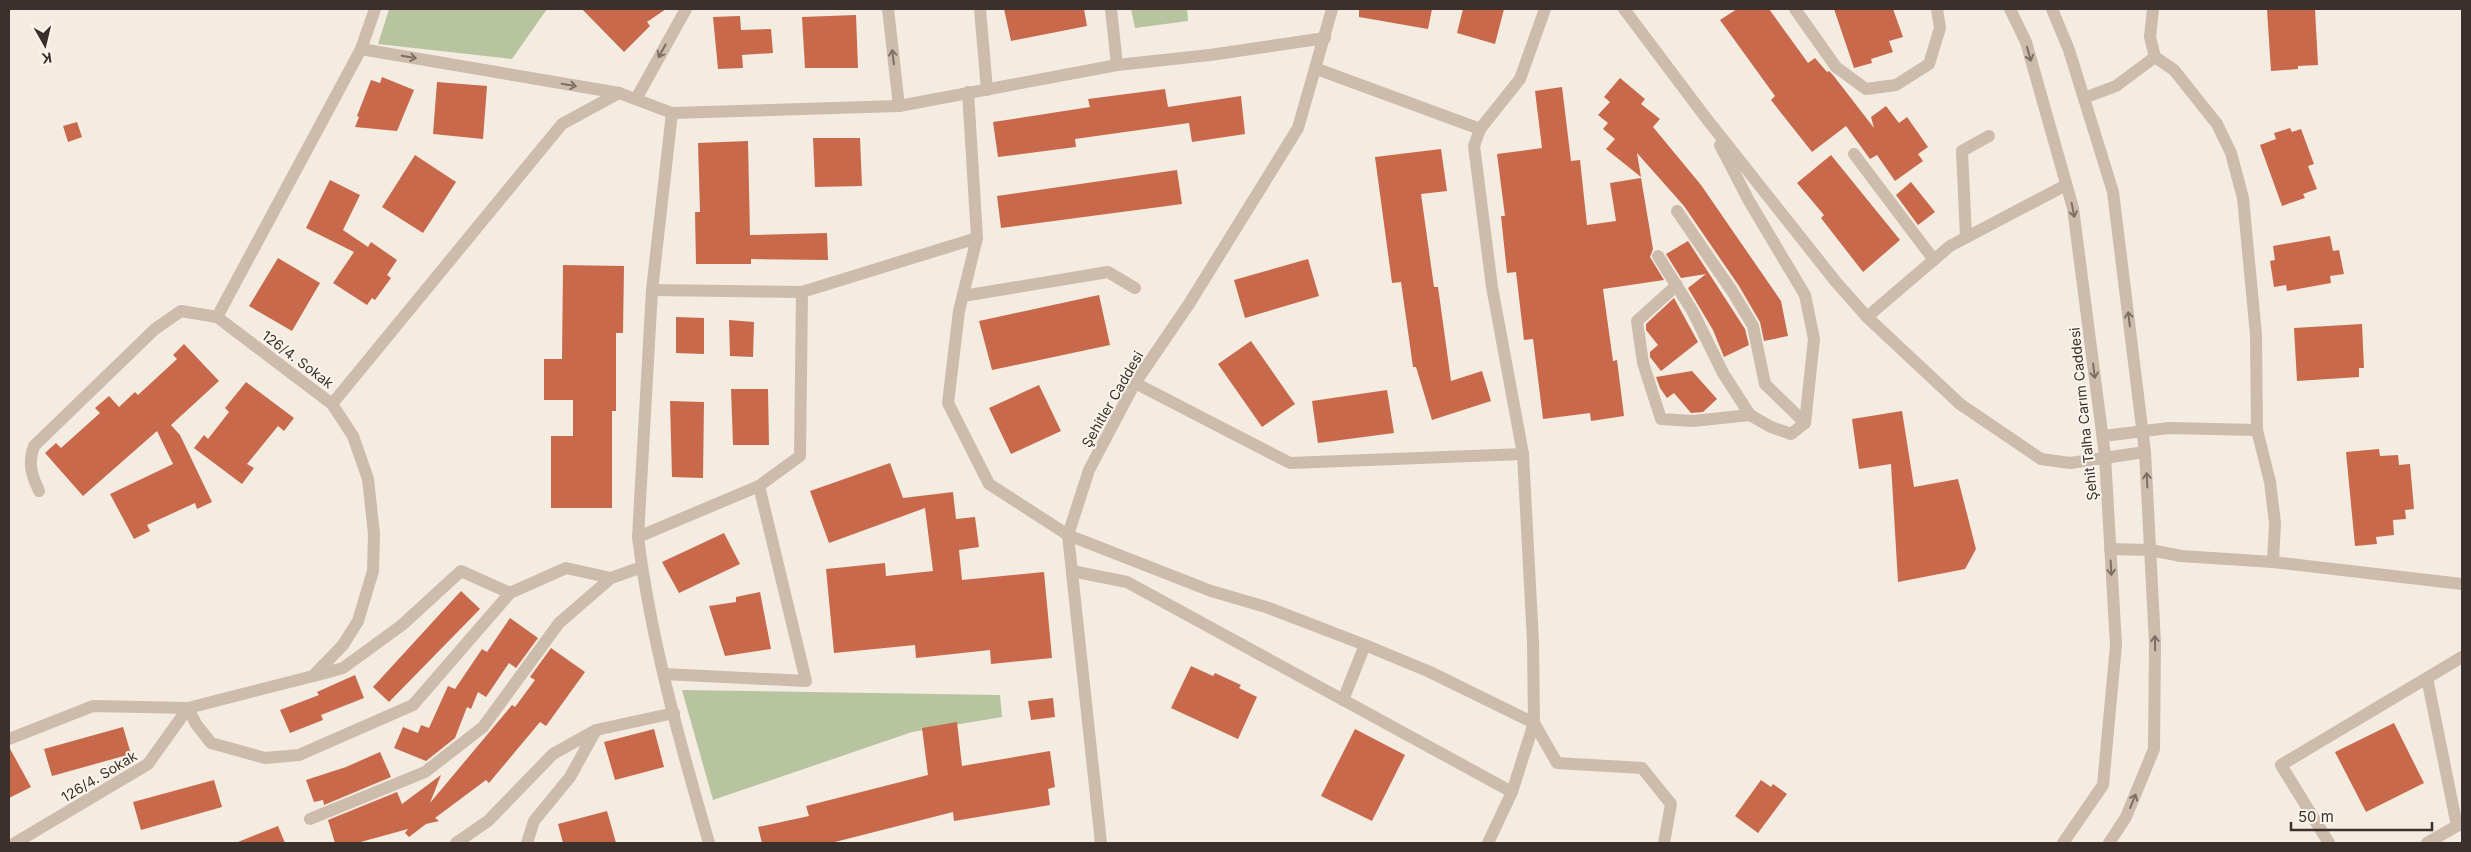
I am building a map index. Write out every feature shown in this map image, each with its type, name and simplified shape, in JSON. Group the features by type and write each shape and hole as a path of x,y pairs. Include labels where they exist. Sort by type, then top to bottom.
{"street":[{"path":"39,491 32,475 29,459 34,446 155,329 182,311 217,317 361,49 375,9"},
{"path":"636,99 686,9"},
{"path":"888,9 899,106"},
{"path":"980,9 987,90"},
{"path":"1111,9 1117,65"},
{"name":"Şehitler Caddesi","path":"1101,843 1068,535 1089,470 1135,383 1194,295 1298,128 1317,69 1332,9"},
{"path":"1488,843 1512,792 1534,723 1533,642 1523,454 1492,287 1474,146 1480,129 1520,79 1545,9"},
{"path":"1624,9 1706,118 1836,282 1867,317 1960,404 2041,459 2070,463 2105,456 2145,452"},
{"path":"1796,9 1836,67 1866,89 1896,85 1929,64 1940,28 1937,9"},
{"name":"Şehit Talha Carım Caddesi","path":"2010,9 2026,42 2073,208 2105,456 2116,645 2103,785 2063,843"},
{"path":"2052,9 2069,50 2113,192 2145,452 2155,643 2154,749 2126,817 2109,843"},
{"path":"2153,9 2150,37 2155,57 2174,70 2217,124 2231,153 2243,198 2256,335 2257,430 2270,482 2275,523 2273,562"},
{"path":"361,49 619,93 672,113 899,106 1117,65 1210,55 1325,38"},
{"path":"2084,98 2116,86 2155,57"},
{"path":"1317,69 1480,129"},
{"path":"968,92 977,238 958,312 948,402 989,484 1068,535 1211,591 1266,607 1365,645 1430,672 1534,723 1557,763 1642,768 1671,804 1664,843"},
{"path":"332,404 562,124 619,93"},
{"path":"672,113 652,290 638,537 642,567 664,674 709,843"},
{"path":"1658,256 1693,312 1723,373 1750,415 1771,428 1791,434 1806,423 1814,339 1805,294 1749,201 1706,118"},
{"path":"1966,238 1962,151 1989,136"},
{"path":"1854,154 1934,260"},
{"path":"1867,317 1950,246 2066,185"},
{"path":"1677,211 1753,326 1765,384 1806,423"},
{"path":"652,290 802,292 977,238"},
{"path":"962,296 1108,272 1135,288"},
{"path":"1677,285 1636,321 1644,363 1661,419 1693,421 1750,415"},
{"path":"638,537 759,486 800,456 802,292"},
{"name":"126/4. Sokak","path":"217,317 332,404 353,436 368,479 374,534 373,571 358,621 343,645 313,676"},
{"path":"1135,383 1290,463 1523,454"},
{"path":"2103,436 2169,428 2257,430"},
{"path":"664,674 806,681 759,486"},
{"path":"2110,549 2151,550 2181,556 2273,562 2462,584"},
{"path":"310,819 425,772 483,728 560,623 611,578 642,567"},
{"path":"188,708 196,724 211,743 265,758 299,755 413,706 510,593 566,568 611,578"},
{"path":"9,739 93,706 188,708 343,668 402,625 461,570 510,593"},
{"path":"1072,570 1127,582 1512,792"},
{"path":"1343,700 1365,645"},
{"path":"2329,843 2281,765 2462,657"},
{"path":"2427,678 2460,824 2427,843"},
{"name":"126/4. Sokak","path":"15,843 148,764 188,708"},
{"path":"456,843 488,821 553,754 596,730 674,713"},
{"path":"527,843 534,821 570,777 596,730"}],"green space":[{"path":"389,9 547,9 512,59 378,44"},
{"path":"1131,9 1187,9 1188,21 1135,28"},
{"path":"682,690 1000,695 1002,717 912,732 713,800"}],"building":[{"path":"582,9 666,9 647,22 650,26 624,52"},
{"path":"1004,9 1084,9 1087,26 1011,41"},
{"path":"1359,9 1432,9 1428,29 1359,17"},
{"path":"1463,9 1504,9 1495,44 1457,33"},
{"path":"1737,9 1769,9 1808,63 1815,58 1827,72 1829,71 1874,128 1871,117 1886,106 1899,123 1907,117 1928,147 1918,154 1923,161 1895,181 1877,155 1870,159 1846,126 1812,152 1771,100 1775,96 1720,20"},
{"path":"1834,9 1893,9 1903,37 1889,41 1893,52 1871,59 1872,63 1854,68"},
{"path":"2267,9 2315,9 2318,65 2298,66 2298,69 2271,71"},
{"path":"856,15 858,68 805,68 802,17"},
{"path":"740,16 741,30 771,29 773,53 742,55 743,68 718,69 713,17"},
{"path":"382,77 414,90 397,131 355,127 359,117 357,116 371,80 380,83"},
{"path":"1620,78 1645,99 1641,104 1660,119 1653,127 1701,185 1781,301 1788,336 1764,341 1760,322 1739,286 1684,206 1637,153 1641,177 1606,149 1615,139 1603,129 1608,123 1598,115 1610,102 1604,97"},
{"path":"437,82 487,86 483,139 433,134"},
{"path":"1562,87 1571,161 1580,160 1587,225 1616,221 1610,183 1641,178 1653,249 1650,257 1664,280 1603,289 1613,361 1617,360 1624,416 1591,421 1590,413 1543,419 1533,339 1524,340 1516,272 1507,273 1501,216 1505,216 1497,154 1542,148 1535,91"},
{"path":"1165,89 1168,107 1241,96 1245,134 1192,142 1189,123 1075,139 1076,147 998,157 993,122 1090,107 1088,99"},
{"path":"77,122 82,137 68,142 63,126"},
{"path":"2290,128 2292,132 2301,129 2314,164 2308,166 2317,189 2303,194 2305,198 2282,206 2260,145 2276,139 2274,133"},
{"path":"813,138 860,138 862,186 815,187"},
{"path":"748,141 750,235 827,233 828,260 751,259 751,264 696,264 695,212 700,212 698,143"},
{"path":"1441,149 1447,191 1421,194 1434,287 1438,287 1451,381 1482,371 1491,401 1432,420 1416,367 1413,367 1401,282 1392,283 1375,157"},
{"path":"415,155 456,182 423,233 382,207"},
{"path":"1831,155 1900,240 1863,272 1821,218 1824,215 1797,183"},
{"path":"1177,170 1182,204 1001,228 997,196"},
{"path":"330,180 360,195 343,230 368,247 371,242 397,260 387,275 391,278 375,300 372,298 367,305 333,283 354,252 306,228"},
{"path":"1911,182 1935,212 1918,225 1896,195"},
{"path":"2330,236 2333,251 2339,250 2344,274 2330,276 2331,283 2287,291 2286,285 2274,287 2270,261 2275,260 2273,246"},
{"path":"1688,241 1745,329 1749,345 1724,357 1713,330 1688,288 1706,274 1681,278 1666,254"},
{"path":"278,258 320,283 292,331 249,306"},
{"path":"1308,259 1319,296 1245,318 1234,280"},
{"path":"563,265 624,266 623,333 616,333 616,411 612,411 612,508 551,508 551,436 573,436 573,400 544,400 544,359 562,359"},
{"path":"1099,295 1110,345 992,370 979,321"},
{"path":"1674,298 1698,342 1661,371 1650,357 1650,352 1658,345 1646,330 1646,324"},
{"path":"676,317 704,318 704,354 676,353"},
{"path":"729,320 754,322 753,357 730,356"},
{"path":"2362,324 2364,368 2359,368 2359,377 2297,381 2294,328"},
{"path":"1251,341 1295,404 1262,427 1218,364"},
{"path":"184,344 219,381 171,425 180,435 212,502 197,509 195,503 147,525 150,531 134,539 110,494 173,464 157,431 83,496 45,453 56,443 61,448 100,413 95,408 109,396 119,407 135,392 138,395 177,359 173,355"},
{"path":"1692,371 1717,399 1703,412 1691,413 1674,393 1667,398 1660,388 1656,377"},
{"path":"246,382 294,418 284,431 278,426 247,464 254,468 242,484 194,448 204,435 208,439 229,412 225,408"},
{"path":"1039,385 1061,431 1011,454 989,408"},
{"path":"731,389 768,389 769,445 733,445"},
{"path":"1387,390 1394,433 1318,443 1312,401"},
{"path":"670,401 704,402 703,478 672,477"},
{"path":"1902,411 1914,487 1958,479 1976,549 1965,569 1898,582 1891,464 1859,469 1852,419"},
{"path":"2379,449 2380,456 2398,455 2399,465 2410,464 2414,509 2405,510 2406,519 2393,520 2394,535 2376,537 2377,544 2355,546 2346,452"},
{"path":"890,463 903,498 953,492 956,519 975,517 979,547 959,550 962,580 1044,572 1052,658 991,664 990,650 916,658 915,645 834,653 826,569 885,563 886,576 933,571 925,508 829,543 810,491"},
{"path":"724,533 740,564 679,593 662,562"},
{"path":"461,591 480,609 389,702 373,687"},
{"path":"760,592 771,649 725,656 709,606 736,602 736,597"},
{"path":"510,618 538,638 516,668 509,663 486,697 478,692 471,709 467,707 455,738 426,761 394,748 403,727 418,733 421,725 429,728 448,686 455,689 482,649 487,652"},
{"path":"551,648 585,672 546,726 540,722 489,783 486,780 435,818 439,821 426,824 409,837 405,833 408,829 357,843 335,843 328,820 397,792 402,804 441,775 430,803 512,705 515,707 535,680 530,677"},
{"path":"1191,666 1213,676 1215,673 1241,685 1239,688 1257,697 1238,739 1171,708"},
{"path":"355,675 364,698 321,715 323,720 290,733 280,710 319,695 317,692"},
{"path":"1053,698 1055,717 1031,720 1028,701"},
{"path":"957,722 962,766 1050,751 1055,787 1048,789 1050,805 954,821 953,812 831,843 762,843 758,827 809,816 806,806 928,775 922,728"},
{"path":"2394,723 2424,783 2366,812 2335,752"},
{"path":"123,727 131,754 52,776 44,749"},
{"path":"654,729 664,767 615,780 604,742"},
{"path":"1355,729 1405,755 1372,821 1321,796"},
{"path":"9,747 31,787 9,798"},
{"path":"380,752 391,777 324,805 323,800 314,802 306,780 346,767"},
{"path":"214,780 222,807 141,830 133,802"},
{"path":"1761,780 1771,787 1773,784 1787,794 1758,833 1735,816"},
{"path":"607,811 616,843 563,843 558,824"},
{"path":"278,826 285,843 238,843 238,842"}]}
